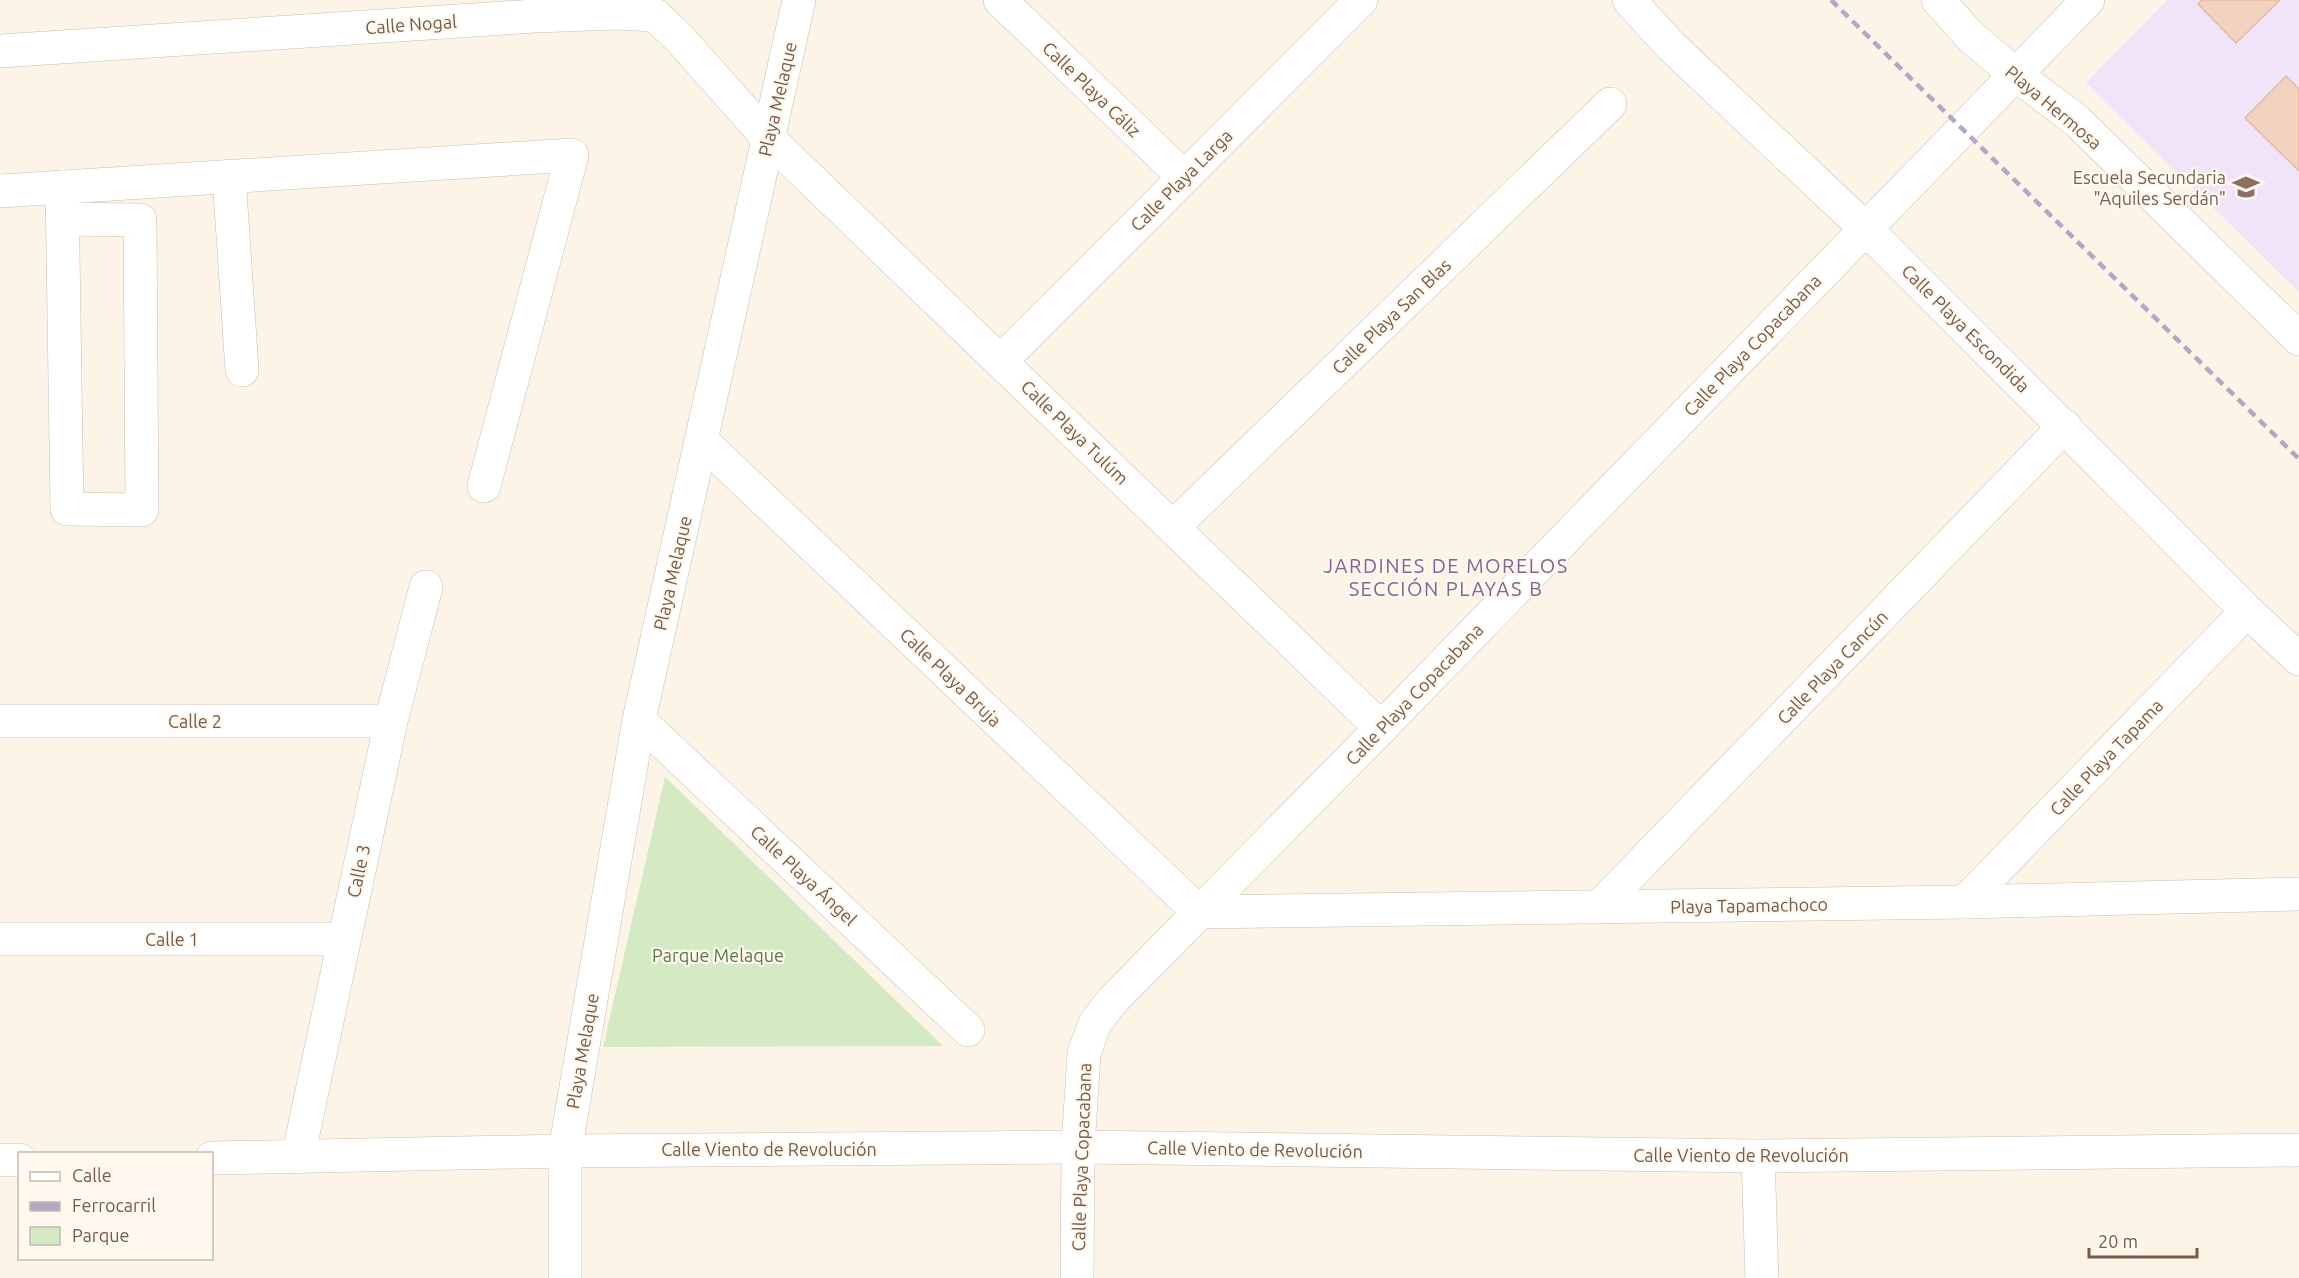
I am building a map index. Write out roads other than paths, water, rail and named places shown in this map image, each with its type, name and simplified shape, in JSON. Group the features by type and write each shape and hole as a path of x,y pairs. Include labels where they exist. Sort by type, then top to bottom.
{"street":[{"name":"Playa Melaque","path":"565,1278 565,1151 639,720 799,0"},
{"name":"Calle Playa Cáliz","path":"1000,0 1184,177"},
{"name":"Calle Playa Escondida","path":"1629,0 1671,46 1865,228 2247,611 2299,659"},
{"name":"Playa Hermosa","path":"1938,0 1971,36 2015,74 2077,121 2299,339"},
{"name":"Calle Playa Copacabana","path":"1077,1278 1078,1147 1084,1053 1095,1023 1113,1000 1381,728 2088,0"},
{"name":"Calle Playa Larga","path":"1001,361 1358,1"},
{"name":"Calle Nogal","path":"0,51 537,8 655,15 681,40 768,138"},
{"name":"Calle Playa San Blas","path":"1173,527 1610,105"},
{"name":"Calle Playa Tulúm","path":"768,138 1381,728"},
{"path":"62,203 229,176 572,155 484,486"},
{"path":"229,176 242,370"},
{"path":"0,191 62,203 140,220 142,510 68,509 62,203"},
{"name":"Calle Playa Cancún","path":"1599,907 2065,426"},
{"name":"Calle Playa Bruja","path":"702,441 1199,912"},
{"name":"Calle 3","path":"298,1157 391,721 426,587"},
{"name":"Calle Playa Tapama","path":"1965,902 2247,611"},
{"name":"Calle Playa Ángel","path":"639,720 968,1030"},
{"name":"Calle 2","path":"0,721 391,721"},
{"name":"Playa Tapamachoco","path":"1199,912 1965,902 2299,894"},
{"name":"Calle 1","path":"0,939 343,939"},
{"name":"Calle Viento de Revolución","path":"213,1158 565,1151 1078,1147 1758,1156 2299,1150"},
{"path":"1758,1156 1762,1278"},
{"path":"0,1160 18,1160"}],"railway":[{"path":"1831,0 2299,459"}],"place":[{"name":"Escuela Secundaria \"Aquiles Serdán\"","path":"2246,187"}],"district":[{"name":"JARDINES DE MORELOS SECCIÓN PLAYAS B","path":"1446,576"}],"park label":[{"name":"Parque Melaque","path":"718,955"}]}
